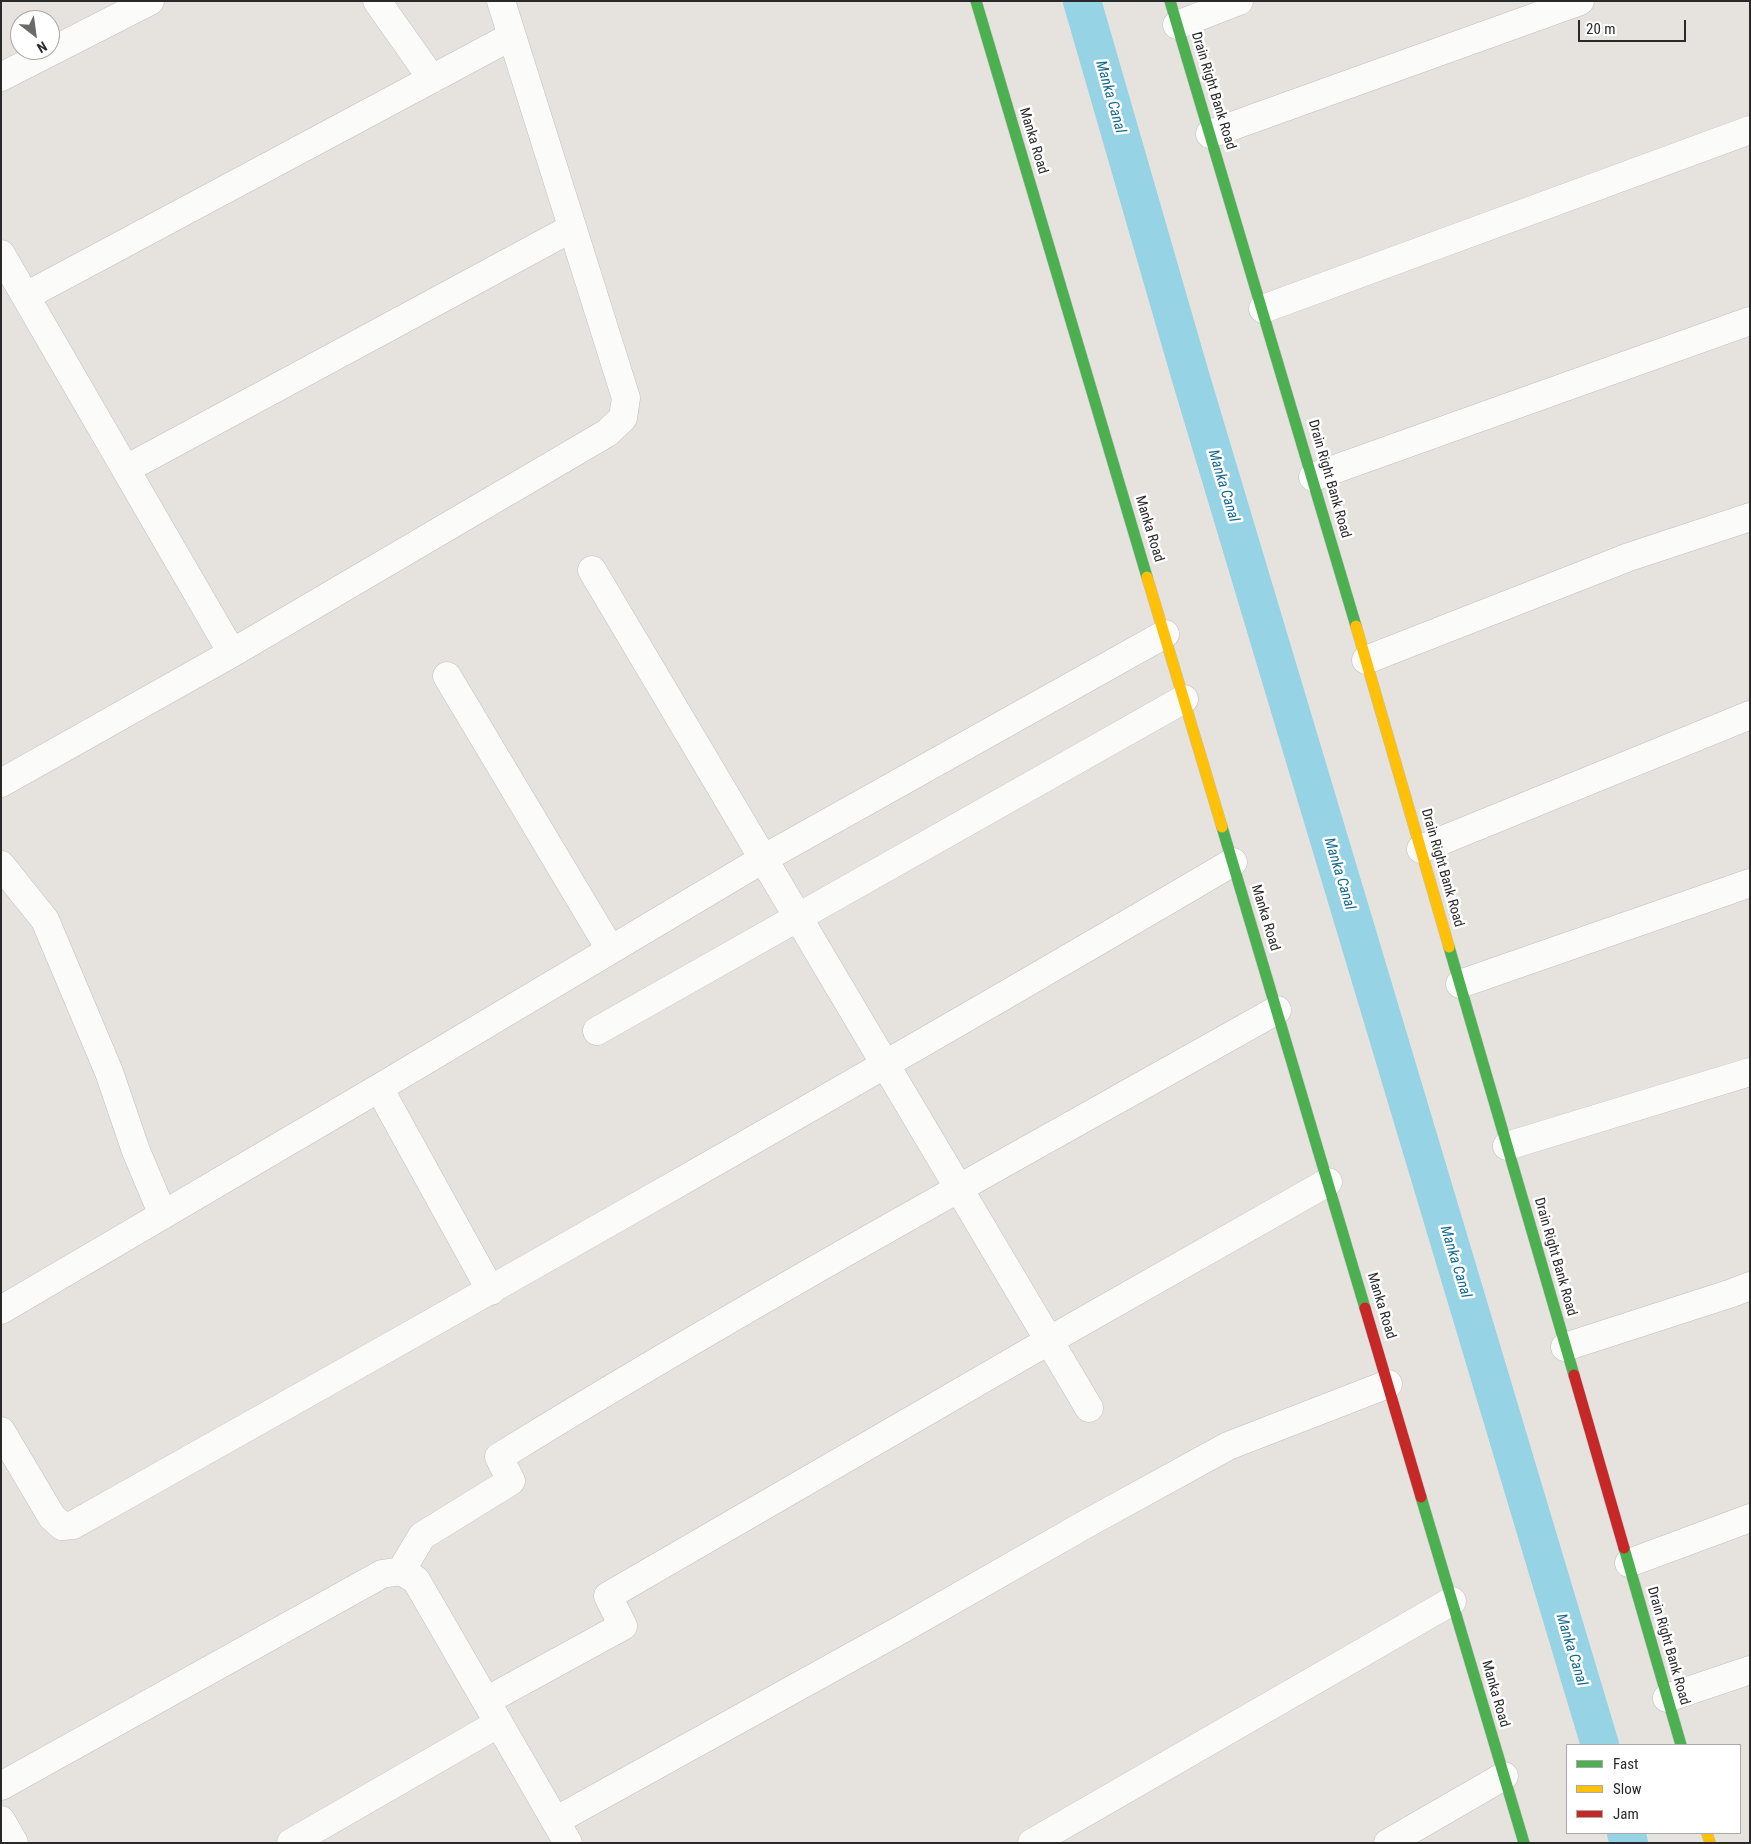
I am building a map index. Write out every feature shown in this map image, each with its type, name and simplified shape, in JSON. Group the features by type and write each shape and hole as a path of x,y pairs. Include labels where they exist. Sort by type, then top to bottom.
{"main road":[{"name":"Manka Road","path":"976,1 1524,1843"},
{"name":"Drain Right Bank Road","path":"1174,13 1313,477 1681,1744"}],"street":[{"path":"1,77 150,1"},
{"path":"377,1 432,79"},
{"path":"1,782 232,653 607,433 623,418 626,398 501,1"},
{"path":"1174,13 1239,1"},
{"path":"1210,134 1580,1"},
{"path":"26,296 512,36"},
{"path":"1263,309 1750,130"},
{"path":"126,470 572,228"},
{"path":"1,254 232,653"},
{"path":"1313,477 1750,321"},
{"path":"1366,660 1629,557 1750,517"},
{"path":"592,570 797,918 1090,1408"},
{"path":"1,1310 763,859 1164,634"},
{"path":"447,676 610,949"},
{"path":"597,1031 1184,699"},
{"path":"1421,849 1750,715"},
{"path":"1,1431 52,1517 62,1526 73,1525 491,1291 885,1065 1232,862"},
{"path":"1,866 45,920 109,1072 136,1151 163,1215"},
{"path":"1460,984 1750,883"},
{"path":"401,1571 422,1536 511,1481 499,1457 621,1382 1277,1010"},
{"path":"1507,1146 1750,1072"},
{"path":"379,1088 491,1291"},
{"path":"291,1843 623,1626 608,1596 1050,1340 1328,1182"},
{"path":"1566,1346 1750,1286"},
{"path":"1,1786 382,1574 401,1571 416,1580 562,1832 902,1630 1086,1524 1228,1446 1388,1384"},
{"path":"1628,1563 1750,1518"},
{"path":"1032,1843 1452,1601"},
{"path":"1667,1698 1750,1670"},
{"path":"1388,1843 1504,1776"},
{"path":"1,1820 14,1843"}],"waterway":[{"name":"Manka Canal","path":"1082,1 1190,375 1600,1744"},
{"name":"Manka Canal","path":"1626,1834 1629,1843"}],"traffic: fast":[{"path":"976,1 1147,577"},
{"path":"1170,1 1356,626"},
{"path":"1222,827 1365,1308"},
{"path":"1449,947 1574,1375"},
{"path":"1421,1497 1524,1843"},
{"path":"1624,1548 1681,1744"}],"traffic: slow":[{"path":"1147,577 1222,827"},
{"path":"1356,626 1449,947"},
{"path":"1707,1834 1710,1843"}],"traffic: jam":[{"path":"1365,1308 1421,1497"},
{"path":"1574,1375 1624,1548"}]}
